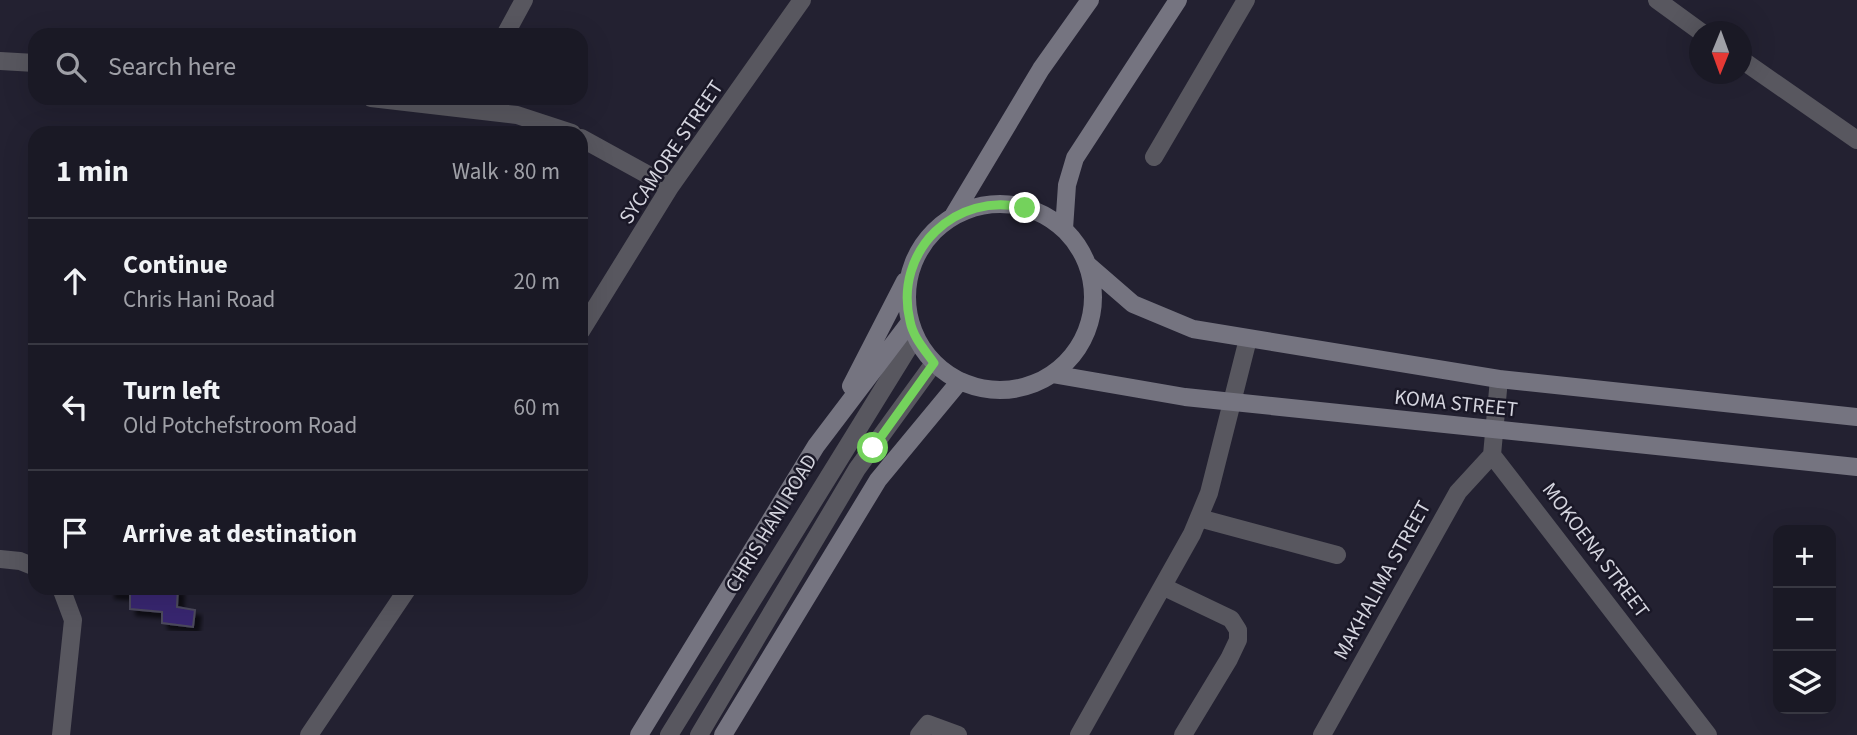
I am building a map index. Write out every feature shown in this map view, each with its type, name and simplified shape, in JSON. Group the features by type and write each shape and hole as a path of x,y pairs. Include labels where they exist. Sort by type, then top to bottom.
{"main road":[{"path":"953,216 1015,111 1090,0"},
{"path":"1064,229 1067,185 1075,158 1178,0"},
{"path":"981,205 1010,205 1039,212 1064,229 1088,265 1093,295 1089,326 1075,353 1052,374 1023,387 1002,389 960,381 934,363 912,329 906,297 909,274 918,251 933,231 953,216 981,205"},
{"name":"KOMA STREET","path":"1088,265 1133,304 1193,329 1499,379 1857,418"},
{"name":"CHRIS HANI ROAD","path":"639,735 826,433 909,274"},
{"name":"CHRIS HANI ROAD","path":"826,433 912,329"},
{"name":"KOMA STREET","path":"1052,374 1233,402 1857,467"},
{"path":"723,735 878,480 960,381"}],"street":[{"path":"509,28 524,0"},
{"name":"SYCAMORE STREET","path":"588,320 670,187 802,0"},
{"path":"1154,157 1246,0"},
{"path":"1657,0 1689,23"},
{"path":"0,61 28,63"},
{"path":"1752,67 1857,139"},
{"path":"475,105 551,126"},
{"path":"588,142 670,187"},
{"name":"CHRIS HANI ROAD","path":"669,735 912,329"},
{"path":"1079,735 1164,587 1199,518 1209,493 1248,339"},
{"path":"699,735 857,469 934,363"},
{"path":"1492,455 1499,379"},
{"name":"MAKHALIMA STREET","path":"1322,735 1458,492 1492,455"},
{"name":"MOKOENA STREET","path":"1492,455 1708,735"},
{"path":"1199,518 1337,555"},
{"path":"0,559 28,564"},
{"path":"1164,587 1231,619 1238,630 1238,640 1229,659 1183,735"},
{"path":"61,735 73,620 65,595"},
{"path":"309,735 403,595"},
{"path":"919,735 926,725 931,724 958,735"}],"building":[{"path":"130,595 178,595 177,607 195,610 193,627 162,623 162,612 130,609"}],"route":[{"path":"873,448 934,363 915,337 906,297 909,274 918,251 933,231 953,216 981,205 1025,208"}]}
